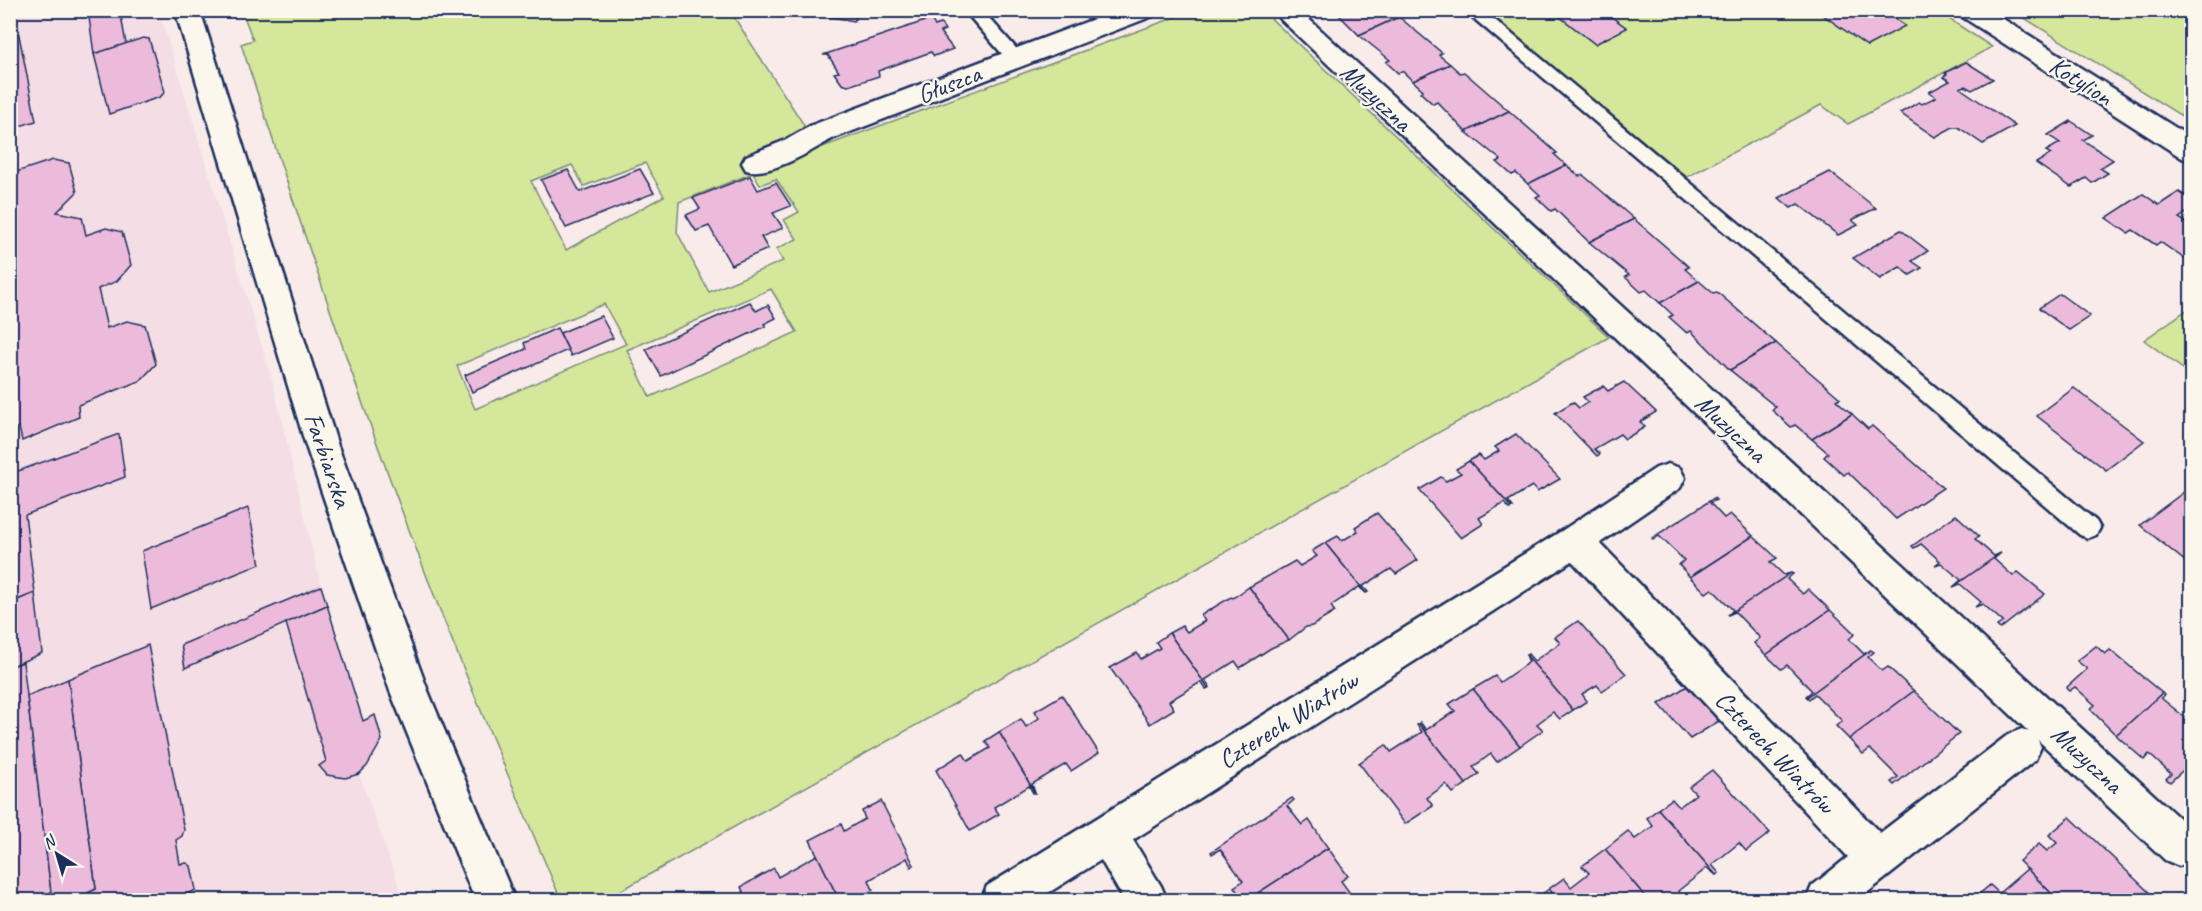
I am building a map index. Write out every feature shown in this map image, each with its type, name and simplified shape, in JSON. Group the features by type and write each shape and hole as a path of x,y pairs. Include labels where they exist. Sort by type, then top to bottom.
{"street":[{"name":"Farbiarska","path":"187,10 322,446 410,691 495,900"},
{"name":"Głuszca","path":"756,163 796,147 822,132 1144,10"},
{"name":"Muzyczna","path":"1283,10 2179,846"},
{"name":"Kotylion","path":"1970,10 2192,151"},
{"name":"Czterech Wiatrów","path":"1001,900 1575,541 1668,478"},
{"name":"Czterech Wiatrów","path":"1575,541 1877,859"},
{"path":"1826,900 2022,747"},
{"path":"1107,833 1147,900"}],"lane":[{"path":"972,10 1016,59"},
{"path":"1472,10 2088,528"}],"shaded area":[{"path":"10,11 159,11 272,380 321,586 345,667 363,721 375,715 381,734 382,740 378,751 359,774 404,900 11,900"}],"green space":[{"path":"242,11 730,11 804,125 798,139 760,170 1192,11 1263,11 1609,337 604,900 561,900 447,627 366,413 241,44 253,40","holes":["645,163 664,196 566,250 531,181 572,165 584,186","753,173 760,185 776,179 799,212 784,220 797,239 776,249 783,261 709,292 677,232 679,202","771,289 797,332 650,397 627,350","604,304 626,344 475,409 457,366"]},
{"path":"1485,11 1937,11 1992,47 1848,124 1821,105 1687,177"},
{"path":"2013,11 2172,11 2191,24 2191,122"},
{"path":"2191,307 2191,375 2144,340"}],"building":[{"path":"10,10 14,10 36,121 10,129"},
{"path":"88,10 120,10 126,44 94,54"},
{"path":"811,10 867,10 858,14 854,21 814,14"},
{"path":"1334,10 1392,10 1399,17 1359,35"},
{"path":"1560,10 1602,10 1627,28 1595,44 1555,13"},
{"path":"1816,10 1882,10 1905,26 1867,46"},
{"path":"1399,17 1442,53 1439,55 1450,64 1413,81 1402,71 1398,73 1386,62 1390,60 1359,35"},
{"path":"931,19 935,26 941,24 945,30 940,32 953,49 934,56 931,52 878,71 879,76 848,86 842,84 834,73 839,72 828,55 823,55"},
{"path":"143,38 149,39 165,92 160,97 109,114 94,54"},
{"path":"1966,62 1993,79 1972,90 1965,86 1960,88 2015,126 1983,144 1958,127 1953,127 1935,137 1900,113 1919,102 1922,104 1936,97 1929,92 1950,81 1943,77 1947,74 1945,73"},
{"path":"1450,64 1460,73 1464,72 1509,111 1466,132 1437,102 1433,104 1420,92 1423,90 1413,81"},
{"path":"1509,111 1557,153 1554,154 1566,165 1528,184 1516,173 1512,175 1497,162 1501,160 1466,132"},
{"path":"2071,121 2092,135 2083,140 2113,160 2100,168 2108,173 2092,183 2086,178 2071,187 2036,163 2051,154 2046,151 2060,143 2048,135"},
{"path":"53,160 69,163 77,192 57,212 82,217 86,235 106,228 122,232 131,265 117,281 98,289 107,328 127,321 145,325 156,364 140,381 78,405 79,417 22,441 19,427 10,431 10,174"},
{"path":"1566,165 1579,176 1583,175 1634,219 1589,242 1555,209 1551,211 1536,197 1540,195 1528,184"},
{"path":"640,169 654,193 566,228 541,180 568,170 580,192"},
{"path":"1830,172 1876,208 1852,220 1858,225 1838,235 1798,204 1791,208 1779,198"},
{"path":"750,176 758,190 776,183 791,206 773,213 783,228 761,237 768,249 731,265 709,226 696,231 686,215 700,209 693,198"},
{"path":"2179,192 2192,200 2192,209 2179,218 2192,226 2192,264 2160,242 2156,245 2133,230 2128,233 2106,218 2143,194 2159,205"},
{"path":"1634,219 1689,267 1685,269 1699,281 1660,303 1646,290 1641,292 1625,277 1629,275 1589,242"},
{"path":"1901,230 1928,251 1912,261 1922,268 1910,275 1900,267 1880,279 1853,258"},
{"path":"1699,281 1713,293 1717,292 1776,343 1730,370 1691,331 1687,333 1669,317 1673,315 1660,303"},
{"path":"2060,294 2090,316 2069,330 2039,308"},
{"path":"750,302 756,311 768,305 776,318 764,324 766,326 661,376 646,349"},
{"path":"601,316 613,338 571,356 560,333"},
{"path":"557,328 568,350 472,392 465,375 526,349 524,343"},
{"path":"1776,343 1840,398 1836,400 1852,414 1812,439 1795,425 1791,427 1772,410 1776,407 1730,370"},
{"path":"1624,382 1656,412 1640,422 1645,427 1625,439 1620,434 1594,449 1600,454 1597,456 1555,413 1573,402 1579,408 1588,402 1583,397 1603,386 1608,391"},
{"path":"2074,388 2144,441 2106,470 2037,416"},
{"path":"1852,414 1868,429 1872,426 1943,488 1896,519 1848,472 1844,475 1824,457 1828,453 1812,439"},
{"path":"119,434 125,477 25,515 35,593 10,603 10,474"},
{"path":"1516,434 1560,479 1537,492 1532,486 1508,501 1513,507 1511,507 1469,461 1479,455 1484,460 1499,451 1495,447"},
{"path":"1469,461 1511,507 1510,509 1504,503 1479,518 1483,524 1461,538 1419,490 1441,477 1446,481 1461,473 1456,469"},
{"path":"2192,486 2192,566 2191,566 2140,525"},
{"path":"1714,498 1716,500 1710,503 1724,518 1730,514 1753,536 1690,577 1679,565 1684,560 1659,536 1653,540 1652,538"},
{"path":"248,508 260,564 151,609 142,551"},
{"path":"1377,513 1418,560 1396,574 1391,569 1363,586 1368,592 1366,593 1325,543 1338,536 1342,541 1358,531 1355,527"},
{"path":"1956,515 1979,536 1975,539 1994,556 2001,553 1953,587 1961,580 1941,563 1935,565 1940,561 1921,544 1914,548 1912,546"},
{"path":"1753,536 1777,558 1770,562 1784,575 1791,573 1728,615 1733,610 1712,589 1706,593 1690,577"},
{"path":"1325,543 1366,593 1359,587 1331,606 1335,612 1312,626 1306,627 1289,640 1249,587 1295,561 1300,566 1317,556 1312,551"},
{"path":"2001,553 1994,559 2013,576 2018,572 2045,594 2000,629 1997,626 2003,622 1983,604 1975,607 1981,602 1960,584 1953,587"},
{"path":"1791,573 1793,574 1787,579 1803,594 1808,589 1830,610 1766,655 1754,643 1760,638 1735,612 1728,615"},
{"path":"321,586 327,605 185,668 181,645"},
{"path":"1249,587 1289,640 1271,648 1240,668 1235,661 1205,680 1210,687 1208,688 1169,633 1182,626 1187,632 1205,621 1201,615"},
{"path":"35,593 42,653 10,667 10,603"},
{"path":"327,605 363,721 375,715 382,740 367,766 359,774 345,778 327,775 319,766 326,761 286,623"},
{"path":"1830,610 1855,634 1849,639 1864,654 1871,650 1807,697 1812,691 1787,665 1781,669 1766,655"},
{"path":"1578,621 1626,674 1602,691 1597,685 1582,694 1587,701 1573,710 1526,655 1528,654 1534,661 1560,643 1555,637"},
{"path":"1169,633 1208,688 1206,689 1201,682 1169,701 1174,709 1150,724 1110,668 1137,653 1141,659 1160,648 1156,642"},
{"path":"148,645 184,830 182,836 176,840 180,864 187,863 191,866 196,890 175,900 73,900 96,889 68,679"},
{"path":"2096,646 2105,654 2110,650 2162,693 2116,735 2090,709 2095,705 2075,687 2069,691 2066,688 2087,669 2077,661"},
{"path":"1871,650 1874,652 1868,657 1882,671 1888,667 1914,691 1849,739 1836,726 1842,721 1815,694 1809,699 1807,697"},
{"path":"1526,655 1573,710 1560,719 1553,712 1537,724 1543,730 1520,746 1473,689 1495,676 1500,682 1529,662"},
{"path":"23,662 52,900 10,900 10,667"},
{"path":"68,679 96,889 73,900 52,900 27,696"},
{"path":"1687,686 1719,721 1690,739 1659,704"},
{"path":"1473,689 1520,746 1497,762 1491,754 1473,767 1479,774 1466,784 1419,724 1420,722 1426,730 1455,711 1449,704"},
{"path":"1914,691 1959,734 1894,785 1891,782 1898,777 1870,749 1863,754 1849,739"},
{"path":"2162,693 2164,695 2161,698 2192,723 2192,762 2170,782 2166,779 2171,774 2149,754 2144,760 2116,735"},
{"path":"1062,695 1099,753 1071,771 1066,764 1032,784 1035,793 999,732 1021,719 1026,727 1039,718 1035,711"},
{"path":"1419,724 1466,784 1453,793 1446,784 1427,798 1433,806 1405,824 1359,763 1386,745 1391,752 1422,732 1417,725"},
{"path":"999,732 1035,793 1029,786 994,807 999,814 970,831 936,770 963,753 968,761 990,748 985,741"},
{"path":"1712,770 1770,833 1746,851 1739,843 1712,865 1719,873 1716,875 1658,809 1672,799 1679,807 1696,794 1689,787"},
{"path":"1292,798 1294,800 1287,806 1302,825 1309,820 1328,848 1247,900 1243,900 1234,887 1243,881 1220,849 1212,854 1211,852"},
{"path":"881,801 914,865 911,867 907,858 869,880 873,890 854,900 839,900 810,840 841,824 844,831 865,819 862,811"},
{"path":"1658,809 1716,875 1707,868 1678,891 1685,899 1682,900 1648,900 1605,849 1628,831 1635,839 1653,826 1647,818"},
{"path":"2070,817 2153,896 2149,900 2058,900 2019,861 2039,844 2047,851 2057,843 2049,835"},
{"path":"1328,848 1348,876 1341,881 1355,900 1247,900"},
{"path":"1605,849 1648,900 1558,900 1549,889 1564,878 1571,887 1589,873 1582,866"},
{"path":"817,855 839,900 747,900 741,887 774,868 778,877"},
{"path":"2027,869 2058,900 1972,900 1990,885 1999,893"},
{"path":"1549,889 1558,900 1535,899"}]}
